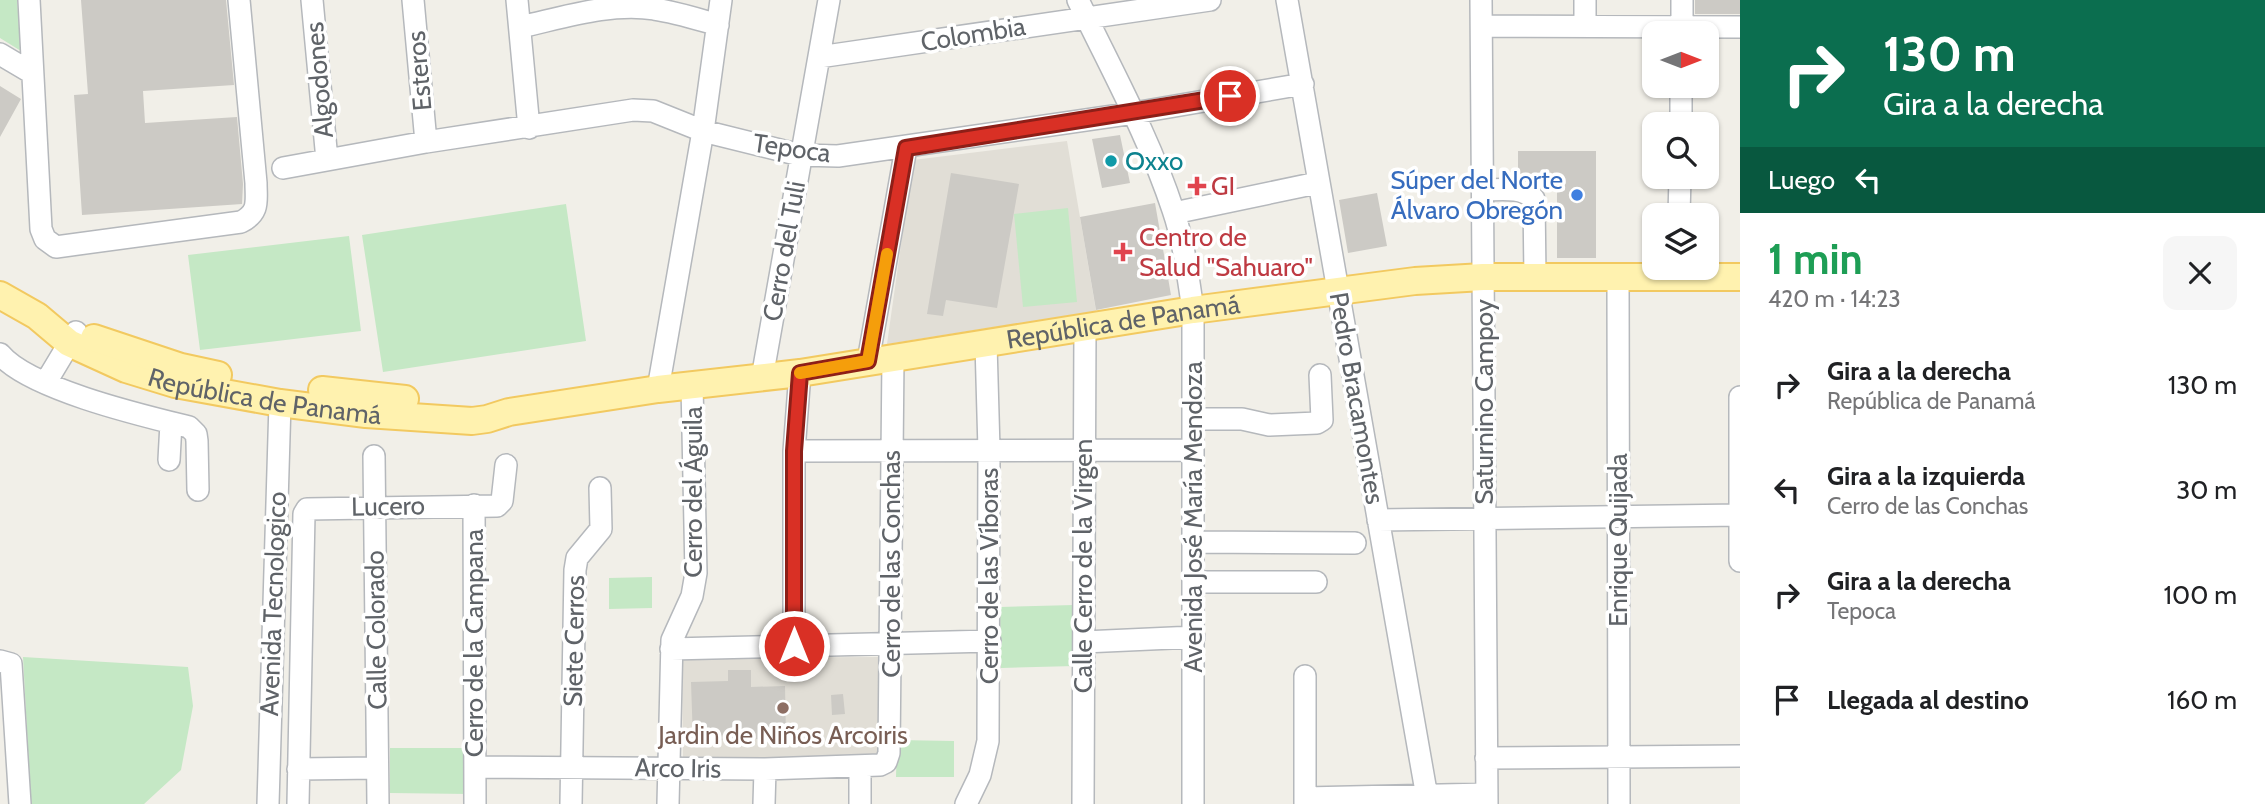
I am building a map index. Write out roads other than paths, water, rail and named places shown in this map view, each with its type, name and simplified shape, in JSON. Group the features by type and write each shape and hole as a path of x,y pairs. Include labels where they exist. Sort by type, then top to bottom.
{"main road":[{"name":"República de Panamá","path":"0,295 126,369 175,384 280,403 366,414 472,421 509,412 658,389 800,373 1193,310 1415,281 1483,277 1642,275"},
{"name":"República de Panamá","path":"1719,275 1740,277"},
{"name":"República de Panamá","path":"72,337 114,345 212,374 295,387 509,412"},
{"path":"114,345 128,355 166,371 272,392 280,403 286,397 293,396 439,412 477,407"}],"street":[{"path":"29,0 41,229 45,239 56,247 241,222 251,216 256,207 256,183 239,0"},
{"name":"Algodones","path":"312,0 327,160"},
{"name":"Esteros","path":"413,0 426,142"},
{"path":"517,0 529,128"},
{"name":"Cerro del Águila","path":"658,389 703,131 721,0"},
{"name":"Cerro del Tuli","path":"762,378 830,0"},
{"name":"Colombia","path":"819,57 1082,8 1210,0"},
{"name":"Pedro Bracamontes","path":"1287,0 1303,84 1317,183 1339,291 1427,797"},
{"name":"Saturnino Campoy","path":"1481,0 1487,799"},
{"path":"1585,0 1585,26"},
{"path":"1682,0 1682,21"},
{"path":"520,27 583,14 637,7 718,25"},
{"name":"Avenida José María Mendoza","path":"1082,8 1134,113 1174,212 1193,310 1193,804"},
{"path":"1482,26 1642,28"},
{"path":"1719,28 1740,27"},
{"path":"0,54 32,74"},
{"name":"Tepoca","path":"283,168 426,142 644,110 703,131 800,155 838,156 1134,113 1303,84"},
{"name":"Cerro de las Conchas","path":"860,804 870,766 886,762 889,753 891,450 881,359 906,148"},
{"path":"1174,212 1317,183"},
{"path":"1483,190 1519,191 1529,193 1534,199 1535,277"},
{"name":"Enrique Quijada","path":"1618,277 1619,804"},
{"name":"Calle Cerro de la Virgen","path":"1083,804 1085,328"},
{"path":"46,382 72,337"},
{"name":"Cerro de las Víboras","path":"966,804 980,775 988,741 990,641 986,344"},
{"path":"0,354 22,373"},
{"path":"0,368 22,373 110,407 189,427 196,434 198,490"},
{"path":"794,646 794,451 800,373"},
{"path":"1193,419 1242,419 1269,425 1317,423 1322,420 1323,412 1320,375"},
{"name":"Cerro del Águila","path":"668,804 671,649 674,631 696,586 692,385"},
{"path":"1740,397 1740,561"},
{"name":"Avenida Tecnologico","path":"268,804 280,403"},
{"path":"169,460 171,423"},
{"path":"794,451 1193,450"},
{"name":"Calle Colorado","path":"374,456 377,804"},
{"name":"Cerro de la Campana","path":"475,804 474,505 500,504 506,466"},
{"name":"Siete Cerros","path":"571,804 575,570 577,558 601,529 600,488"},
{"name":"Lucero","path":"298,769 304,514 307,509 474,505"},
{"path":"1378,520 1739,515"},
{"path":"1193,542 1355,543"},
{"path":"1194,582 1316,582"},
{"path":"1084,642 1194,637"},
{"path":"671,649 990,641"},
{"path":"0,661 11,664 20,804"},
{"path":"1305,676 1306,801 1427,797 1487,799"},
{"path":"1486,758 1740,756"},
{"name":"Arco Iris","path":"475,767 765,769 870,766"},
{"path":"298,804 298,769 377,768"},
{"path":"764,804 765,769"},
{"path":"0,790 20,804"}],"place":[{"name":"Oxxo","path":"1111,161"},
{"name":"GI","path":"1197,186"},
{"name":"Súper del Norte Álvaro Obregón","path":"1577,195"},
{"name":"Centro de Salud \"Sahuaro\"","path":"1123,252"},
{"name":"Jardin de Niños Arcoiris","path":"783,708"}]}
